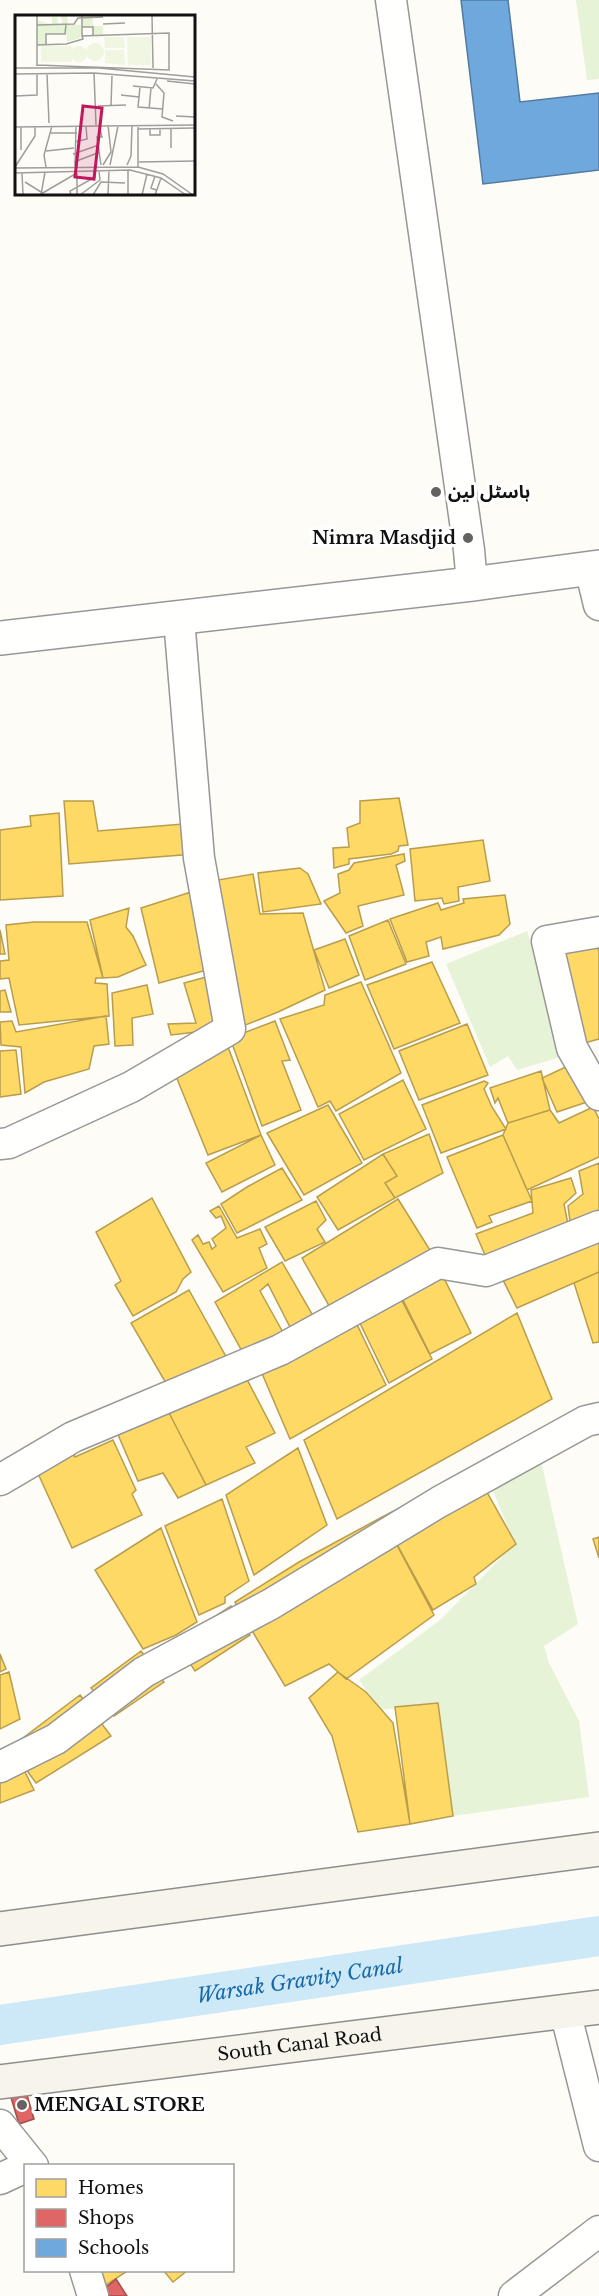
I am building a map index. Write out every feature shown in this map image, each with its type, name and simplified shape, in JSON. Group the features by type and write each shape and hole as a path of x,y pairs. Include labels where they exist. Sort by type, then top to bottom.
{"main road":[{"path":"0,1929 599,1849"},
{"name":"South Canal Road","path":"0,2082 599,2007"}],"street":[{"path":"391,0 472,584"},
{"path":"0,638 472,584 594,567 599,605"},
{"path":"0,1144 9,1143 131,1087 230,1029 199,858 179,619"},
{"path":"599,932 547,941 572,1048 599,1095"},
{"path":"0,1480 73,1437 280,1350 438,1263 486,1271 599,1226"},
{"path":"0,1767 56,1739 144,1672 271,1604 449,1497 586,1421 599,1418"},
{"path":"565,2011 599,2146"},
{"path":"0,2126 28,2164"},
{"path":"0,2179 24,2169"},
{"path":"514,2296 599,2231"},
{"path":"85,2272 93,2296"}],"green space":[{"path":"576,0 599,0 599,79 587,80"},
{"path":"527,931 567,1055 517,1070 508,1056 490,1067 446,964"},
{"path":"538,1448 578,1624 544,1646 549,1663 579,1721 589,1797 453,1816 438,1703 381,1710 359,1680 439,1621 515,1544 484,1469"}],"building: Homes":[{"path":"399,798 408,845 399,846 398,851 391,854 349,859 349,864 334,868 333,848 349,847 347,828 360,823 360,801"},
{"path":"64,801 93,801 98,831 183,824 194,854 69,864"},
{"path":"59,813 63,896 0,900 0,830 31,826 30,816"},
{"path":"483,840 490,881 458,887 459,901 444,904 442,898 415,901 410,849"},
{"path":"404,854 405,861 396,865 404,895 358,906 363,926 346,933 324,901 340,893 338,874 349,870 354,863"},
{"path":"300,868 308,874 321,904 263,912 258,873"},
{"path":"253,874 260,914 303,913 325,990 238,1028 206,882"},
{"path":"191,892 207,970 159,983 141,908"},
{"path":"505,895 510,924 499,935 443,949 441,937 426,942 429,956 407,962 390,919 438,903 441,910 464,903 463,899"},
{"path":"129,908 126,927 133,936 146,965 118,977 103,978 90,920"},
{"path":"388,920 406,964 365,980 349,936"},
{"path":"34,922 87,922 103,978 96,978 95,983 107,984 109,1016 19,1025 9,978 0,979 0,961 9,960 6,925"},
{"path":"0,930 5,954 0,954"},
{"path":"345,939 359,975 329,988 314,950"},
{"path":"596,942 599,952 599,1039 581,1044 562,949"},
{"path":"432,962 460,1023 394,1049 367,985"},
{"path":"210,976 222,1029 171,1035 168,1024 196,1023 184,983"},
{"path":"361,982 401,1073 336,1111 330,1101 318,1107 280,1019 324,1005 325,995"},
{"path":"147,985 153,1014 132,1018 133,1045 115,1046 112,993"},
{"path":"5,990 11,1012 0,1012 0,991"},
{"path":"106,1016 109,1044 94,1046 89,1069 44,1082 25,1093 21,1047 1,1045 0,1022 12,1021 16,1032"},
{"path":"275,1021 290,1060 282,1061 301,1110 262,1126 230,1038"},
{"path":"467,1024 488,1075 419,1100 399,1051"},
{"path":"225,1039 261,1135 208,1155 171,1064"},
{"path":"16,1050 21,1094 0,1097 0,1051"},
{"path":"572,1064 590,1101 557,1112 542,1078"},
{"path":"541,1071 550,1110 508,1123 498,1098 495,1103 490,1088"},
{"path":"403,1080 426,1129 364,1160 339,1114"},
{"path":"484,1081 488,1083 484,1089 492,1107 506,1129 441,1153 422,1105"},
{"path":"328,1105 362,1163 304,1195 267,1133"},
{"path":"593,1107 599,1119 599,1157 527,1190 503,1135 508,1123 550,1110 559,1123"},
{"path":"429,1134 443,1173 395,1198 385,1183 397,1176 383,1154"},
{"path":"261,1135 275,1165 222,1192 206,1163"},
{"path":"503,1135 532,1201 489,1216 492,1222 477,1228 447,1157"},
{"path":"383,1154 397,1176 385,1183 395,1198 338,1230 317,1197"},
{"path":"599,1163 599,1216 571,1229 568,1206 583,1194 579,1171"},
{"path":"282,1168 302,1200 237,1233 221,1204"},
{"path":"571,1178 576,1193 564,1204 568,1224 488,1262 476,1234 533,1213 531,1190"},
{"path":"152,1198 191,1272 183,1279 176,1292 133,1316 115,1285 121,1281 96,1232"},
{"path":"398,1199 438,1263 425,1269 418,1257 379,1279 336,1318 302,1258"},
{"path":"316,1201 326,1220 317,1229 325,1242 285,1261 265,1227"},
{"path":"219,1206 237,1238 260,1229 267,1244 259,1248 267,1268 223,1292 192,1240 198,1235 203,1244 209,1242 212,1249 216,1246 212,1239 226,1228 221,1216 216,1218 210,1211"},
{"path":"599,1227 599,1272 517,1308 501,1276"},
{"path":"282,1262 316,1321 293,1333 268,1284 260,1291 285,1336 243,1353 215,1302"},
{"path":"438,1266 471,1333 430,1354 397,1288"},
{"path":"599,1272 599,1342 593,1343 574,1283"},
{"path":"189,1290 229,1362 170,1390 131,1323"},
{"path":"397,1291 432,1359 389,1383 357,1317"},
{"path":"350,1310 386,1385 290,1439 258,1364"},
{"path":"517,1313 552,1399 337,1519 304,1440"},
{"path":"242,1370 275,1433 246,1447 255,1463 206,1485 164,1403"},
{"path":"164,1403 206,1485 178,1498 163,1473 138,1481 116,1430"},
{"path":"113,1440 136,1490 132,1494 142,1515 72,1548 35,1467 72,1452 75,1457"},
{"path":"298,1448 327,1525 254,1575 226,1495"},
{"path":"474,1469 516,1544 474,1577 476,1584 433,1610 382,1517"},
{"path":"222,1499 249,1581 225,1597 225,1603 199,1615 165,1526"},
{"path":"382,1517 434,1615 346,1679 329,1664 285,1686 235,1602 299,1562"},
{"path":"161,1528 197,1622 176,1635 143,1649 95,1570"},
{"path":"599,1537 599,1558 593,1539"},
{"path":"231,1606 250,1635 195,1671 176,1642"},
{"path":"141,1651 164,1682 114,1716 91,1688"},
{"path":"0,1654 6,1669 0,1672"},
{"path":"9,1672 20,1719 0,1729 0,1675"},
{"path":"338,1672 366,1692 393,1723 410,1824 358,1832 332,1736 309,1698"},
{"path":"80,1695 111,1736 36,1783 28,1772 15,1744"},
{"path":"438,1703 453,1816 410,1824 395,1707"},
{"path":"12,1746 34,1790 0,1803 0,1750"},
{"path":"84,2272 126,2272 92,2294"},
{"path":"165,2272 186,2272 173,2282"}],"building: Shops":[{"name":"MENGAL STORE","path":"25,2088 34,2119 19,2124 9,2091"},
{"path":"116,2279 127,2296 99,2296 98,2294"}],"building: Schools":[{"path":"461,0 508,0 520,102 599,93 599,170 483,184"}],"waterway":[{"name":"Warsak Gravity Canal","path":"0,2025 599,1936"}],"place":[{"name":"ہاسٹل لین","path":"436,492"},
{"name":"Nimra Masdjid","path":"468,538"},
{"name":"MENGAL STORE","path":"22,2105"}]}
